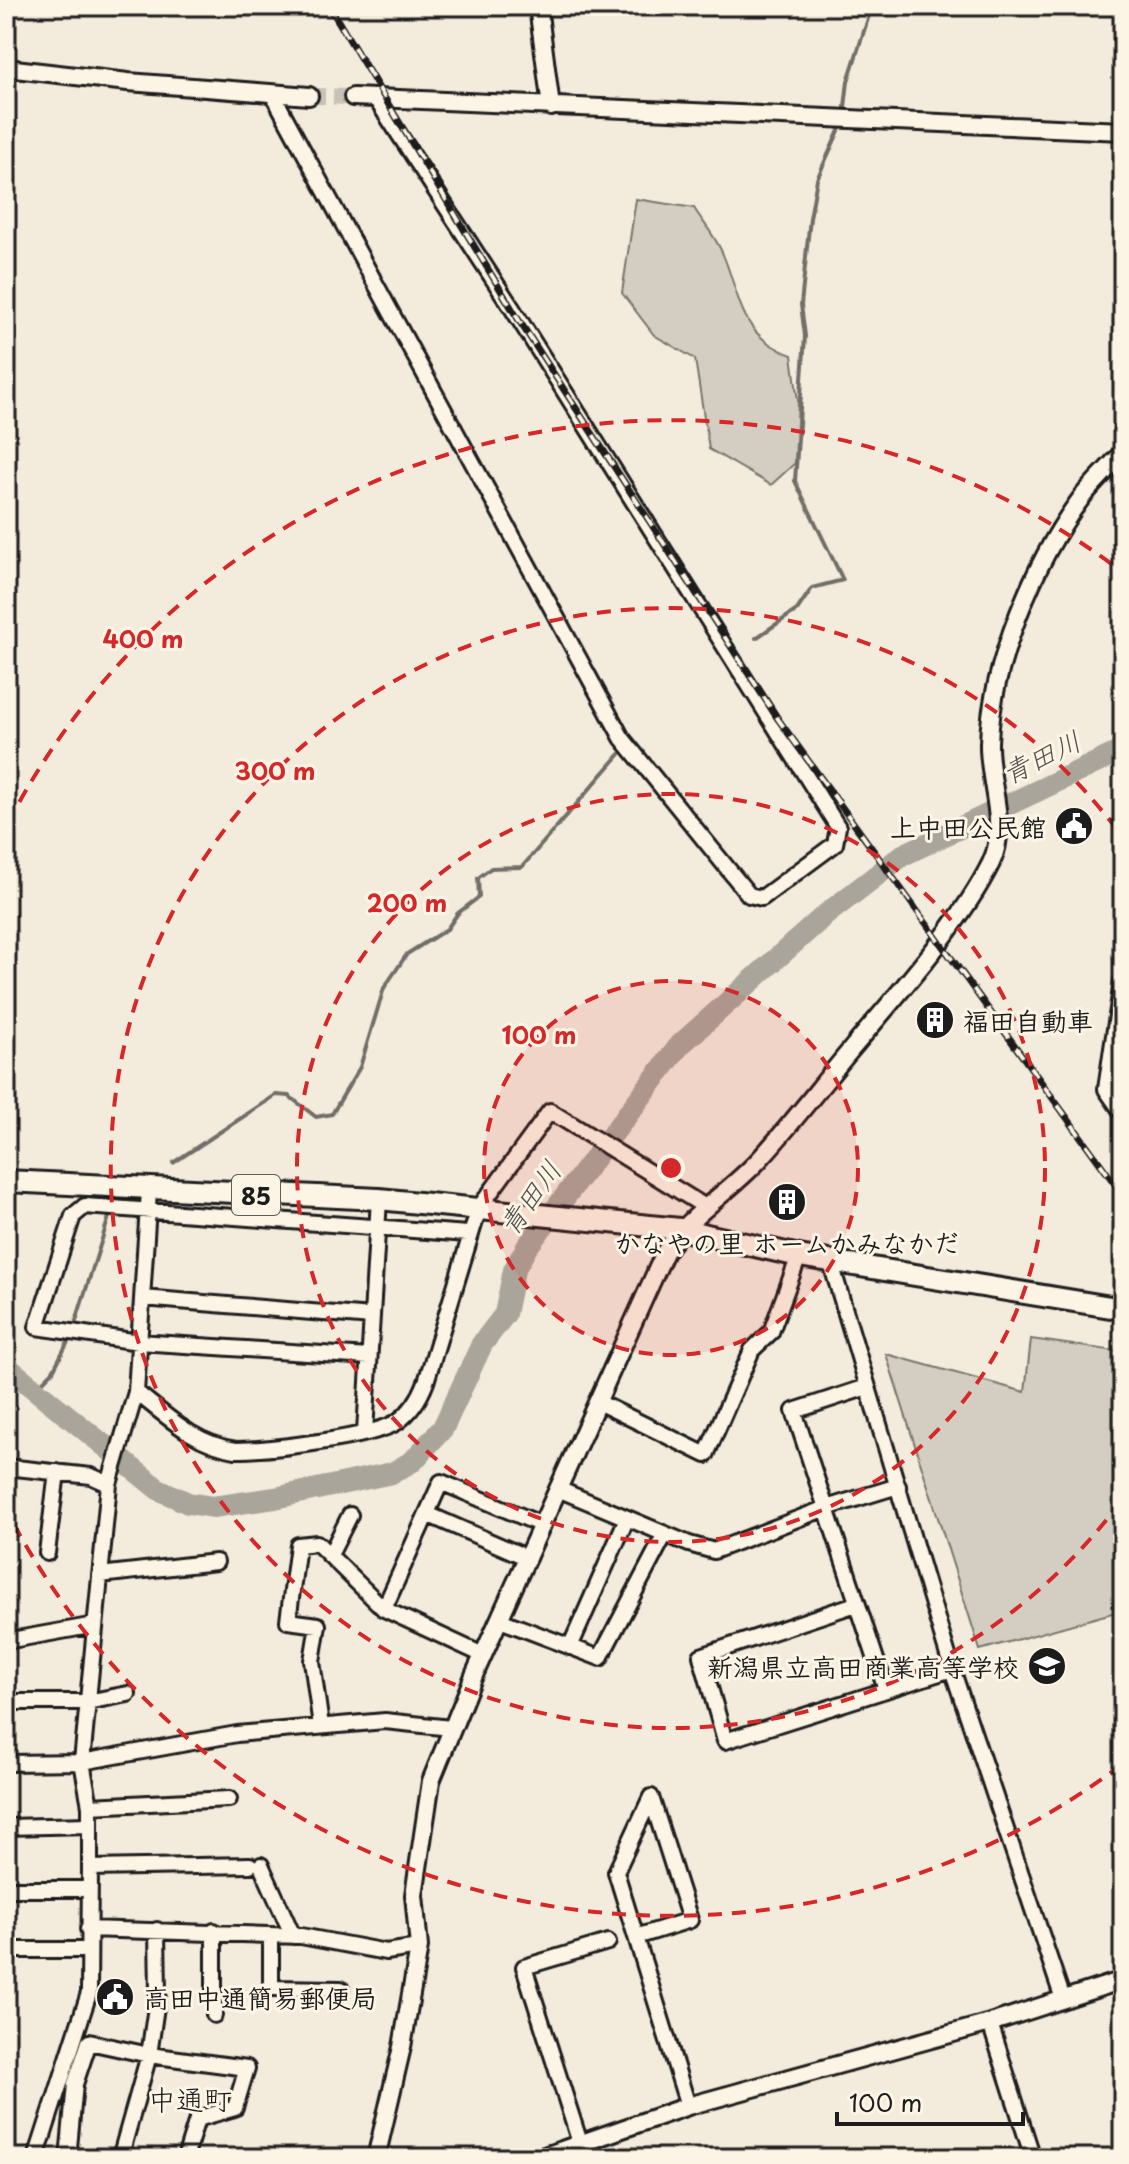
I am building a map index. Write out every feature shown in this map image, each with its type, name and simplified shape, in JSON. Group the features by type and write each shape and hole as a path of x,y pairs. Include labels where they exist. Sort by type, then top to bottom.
{"main road":[{"name":"85","path":"6,1181 149,1191 379,1199 680,1229 799,1256 1123,1309"}],"street":[{"path":"538,6 551,107"},
{"path":"6,68 128,82 309,96"},
{"path":"272,93 622,738 749,895 762,898 835,844 838,827 512,308 376,99"},
{"path":"353,97 1123,131"},
{"path":"376,2158 402,2047 419,1947 414,1895 431,1781 451,1728 656,1270 680,1229 741,1178 792,1122 961,910 994,857 997,817 989,752 990,706 1003,658 1055,540 1083,497 1123,452"},
{"path":"1123,982 1107,1089 1123,1112"},
{"path":"136,1392 193,1436 219,1448 254,1450 365,1432 399,1420 419,1399 468,1234 479,1208 550,1111 707,1208"},
{"path":"36,2158 89,1993 90,1806 82,1762 112,1478 136,1392 149,1191"},
{"path":"365,1432 379,1199"},
{"path":"369,1357 139,1342 37,1327 73,1216 85,1206 147,1213 468,1234"},
{"path":"598,1402 706,1455 752,1350 771,1332 799,1256"},
{"path":"830,1260 952,1669 1063,1999"},
{"path":"143,1298 372,1317"},
{"path":"867,1387 794,1411 886,1690"},
{"path":"6,1467 112,1478"},
{"path":"47,1553 57,1472"},
{"path":"384,1609 441,1482 542,1525"},
{"path":"558,1489 714,1551 826,1508 898,1486"},
{"path":"427,1514 528,1558"},
{"path":"330,1555 350,1515"},
{"path":"570,1647 627,1518"},
{"path":"500,1620 600,1658 665,1534"},
{"path":"321,1726 312,1661 318,1625 288,1621 298,1545 317,1543 384,1609 483,1655"},
{"path":"100,1575 216,1562"},
{"path":"856,1604 701,1656 725,1741 952,1669"},
{"path":"6,1641 95,1625"},
{"path":"6,1702 87,1702 128,1694"},
{"path":"6,1763 82,1762 237,1734 321,1726 385,1721 451,1728"},
{"path":"636,1937 690,1920 651,1797 616,1872 636,1937 688,2106"},
{"path":"90,1806 229,1799"},
{"path":"6,1827 90,1825"},
{"path":"90,1868 255,1865 293,1936"},
{"path":"6,1889 89,1889"},
{"path":"88,1929 293,1936 333,1940 386,1952 419,1947"},
{"path":"120,2158 149,2055 158,1993 157,1930"},
{"path":"214,1931 214,2015"},
{"path":"271,1937 271,1988 341,1989"},
{"path":"580,2143 524,1967 608,1942"},
{"path":"6,1950 89,1950"},
{"path":"539,2158 688,2106 990,2023 1123,1980"},
{"path":"990,2023 1033,2158"},
{"path":"68,2158 75,2084 89,2042 149,2055 247,2068 235,2108 197,2119 185,2158"}],"shaded area":[{"path":"636,199 694,208 715,238 752,328 775,347 792,355 798,401 795,463 771,485 709,449 695,359 654,335 622,293"},
{"path":"1031,1339 1123,1352 1123,1610 980,1650 886,1354 1025,1392"}],"waterway":[{"path":"844,116 848,81 872,6"},
{"path":"756,638 797,610 812,588 843,580 795,481 805,336 801,305 810,218 817,179 842,124"},
{"name":"青田川","path":"6,1366 158,1489 188,1503 213,1507 275,1498 392,1473 413,1461 443,1428 482,1344 505,1314 514,1270 527,1247 680,1045 824,916 903,855 1123,750"},
{"path":"173,1163 276,1095 289,1096 316,1117 332,1114 360,1067 384,988 407,954 447,929 458,913 479,897 478,878 491,868 522,867 620,754"},
{"path":"76,1321 109,1217"},
{"path":"36,1388 53,1371 71,1336"}],"tunnel":[{"path":"309,96 353,97"}],"railway":[{"path":"329,6 520,322 778,719 1123,1195"}],"place":[{"name":"上中田公民館","path":"1074,826"},
{"name":"福田自動車","path":"935,1020"},
{"name":"かなやの里 ホームかみなかだ","path":"787,1202"},
{"name":"新潟県立高田商業高等学校","path":"1047,1666"},
{"name":"高田中通簡易郵便局","path":"115,1997"}],"district":[{"name":"中通町","path":"190,2098"}]}
